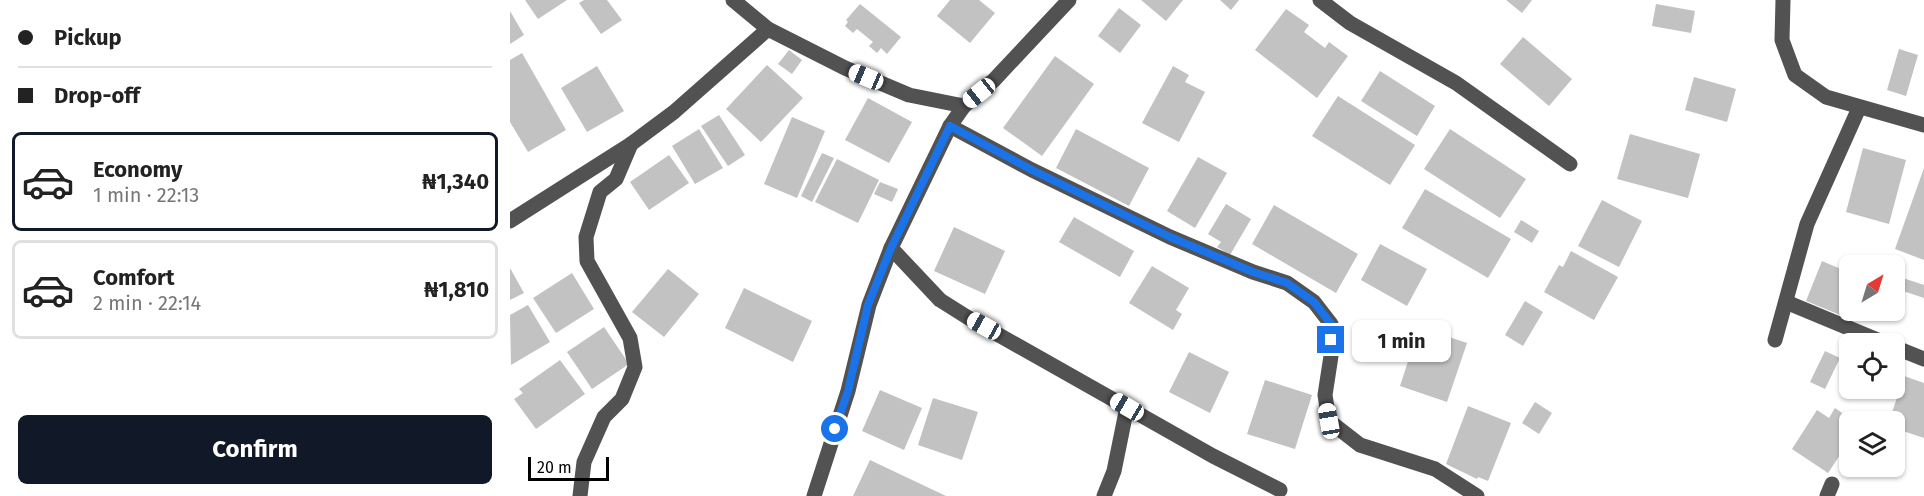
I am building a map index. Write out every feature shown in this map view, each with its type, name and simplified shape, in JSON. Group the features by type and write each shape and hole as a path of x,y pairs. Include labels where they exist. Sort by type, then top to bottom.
{"street":[{"path":"732,0 768,29 845,68 909,95 964,105"},
{"path":"814,496 848,391 868,305 891,248 950,126 964,105 994,80 1069,0"},
{"path":"1320,0 1350,23 1456,83 1570,164"},
{"path":"1783,0 1782,40 1795,75 1826,97 1924,125"},
{"path":"510,221 631,144 674,112 768,29"},
{"path":"1775,340 1807,224 1859,108"},
{"path":"950,126 1032,170 1170,237 1253,272 1287,283 1314,302 1331,324 1331,356 1324,395 1329,421 1359,445 1435,469 1477,496"},
{"path":"580,496 584,462 604,417 622,399 635,367 630,338 587,261 586,237 600,192 616,179 631,144"},
{"path":"891,248 940,300 1046,363 1213,456 1280,490"},
{"path":"1786,302 1861,333"},
{"path":"1905,351 1924,359"},
{"path":"1104,496 1114,471 1127,407"}],"building":[{"path":"525,0 567,0 538,19"},
{"path":"584,0 607,0 622,20 601,34 579,3"},
{"path":"950,0 979,0 995,13 970,43 937,16"},
{"path":"1141,0 1183,0 1166,21"},
{"path":"1220,0 1239,0 1231,10"},
{"path":"1506,0 1532,0 1522,13"},
{"path":"860,4 901,37 887,54 881,48 877,53 869,46 873,42 857,29 853,33 845,26 848,22 846,20"},
{"path":"1656,4 1695,11 1691,33 1652,26"},
{"path":"1119,8 1141,25 1120,53 1098,36"},
{"path":"1286,9 1309,25 1304,32 1325,48 1329,42 1348,56 1317,98 1255,50"},
{"path":"510,11 524,35 510,44"},
{"path":"1523,37 1572,79 1549,106 1500,64"},
{"path":"1899,49 1918,55 1906,96 1887,90"},
{"path":"789,50 802,60 792,74 778,64"},
{"path":"522,53 566,130 528,152 510,122 510,60"},
{"path":"1055,56 1094,84 1042,156 1003,128"},
{"path":"767,65 803,98 761,142 726,109"},
{"path":"597,66 624,111 587,132 561,88"},
{"path":"1173,66 1189,75 1185,82 1205,92 1179,142 1142,123"},
{"path":"1380,71 1435,106 1417,136 1361,101"},
{"path":"1694,77 1736,89 1727,122 1685,110"},
{"path":"1338,96 1415,145 1390,185 1312,136"},
{"path":"868,98 912,122 889,163 845,140"},
{"path":"719,115 745,155 728,166 701,126"},
{"path":"792,117 825,131 797,198 764,184"},
{"path":"699,129 723,168 695,184 672,146"},
{"path":"1076,129 1149,168 1129,206 1056,168"},
{"path":"1450,129 1526,179 1500,218 1424,169"},
{"path":"1630,134 1700,154 1688,198 1617,179"},
{"path":"1863,148 1906,160 1889,224 1846,212"},
{"path":"822,153 834,158 812,202 801,196"},
{"path":"669,155 689,183 649,210 630,182"},
{"path":"1198,157 1227,173 1195,228 1167,211"},
{"path":"837,159 879,180 858,223 815,202"},
{"path":"1924,168 1924,260 1895,249"},
{"path":"880,182 898,189 892,202 874,194"},
{"path":"1425,189 1511,239 1488,278 1402,228"},
{"path":"1602,200 1642,221 1619,267 1578,246"},
{"path":"1226,204 1251,219 1230,255 1217,247 1221,242 1208,234"},
{"path":"1274,205 1358,254 1336,293 1252,244"},
{"path":"1074,217 1134,251 1120,277 1059,242"},
{"path":"1521,220 1539,231 1532,243 1514,232"},
{"path":"954,227 1005,251 985,294 934,271"},
{"path":"1380,244 1427,269 1407,306 1361,280"},
{"path":"1571,251 1618,277 1594,320 1544,292 1559,265 1563,267"},
{"path":"1822,261 1839,268 1839,314 1806,301"},
{"path":"1152,266 1189,288 1176,310 1182,314 1173,330 1129,303"},
{"path":"510,268 524,293 510,300"},
{"path":"668,269 699,294 664,337 632,312"},
{"path":"572,273 594,309 556,333 533,298"},
{"path":"1905,279 1924,285 1924,298 1905,292"},
{"path":"744,288 812,321 793,362 725,328"},
{"path":"1525,301 1543,312 1523,346 1505,335"},
{"path":"528,305 550,342 511,365 510,315"},
{"path":"604,327 629,364 592,389 567,352"},
{"path":"1419,327 1467,343 1447,402 1400,386"},
{"path":"1825,351 1839,358 1825,389 1810,382"},
{"path":"1189,352 1229,372 1210,413 1169,392"},
{"path":"560,360 585,394 536,429 514,399 523,393 519,389"},
{"path":"1905,376 1924,383 1924,438 1905,432 1905,411 1893,411 1896,399 1905,399"},
{"path":"1265,380 1312,395 1295,449 1247,434"},
{"path":"880,390 922,408 904,450 862,431"},
{"path":"933,398 978,412 962,460 918,445"},
{"path":"1535,402 1552,413 1539,434 1522,423"},
{"path":"1468,406 1511,423 1488,481 1478,477 1477,479 1446,464"},
{"path":"1835,408 1839,411 1839,456 1828,473 1792,449 1817,410 1829,418"},
{"path":"870,460 946,496 853,496"}],"route":[{"path":"835,429 848,391 868,305 891,248 950,126 1032,170 1170,237 1253,272 1287,283 1314,302 1331,324 1331,340"}]}
